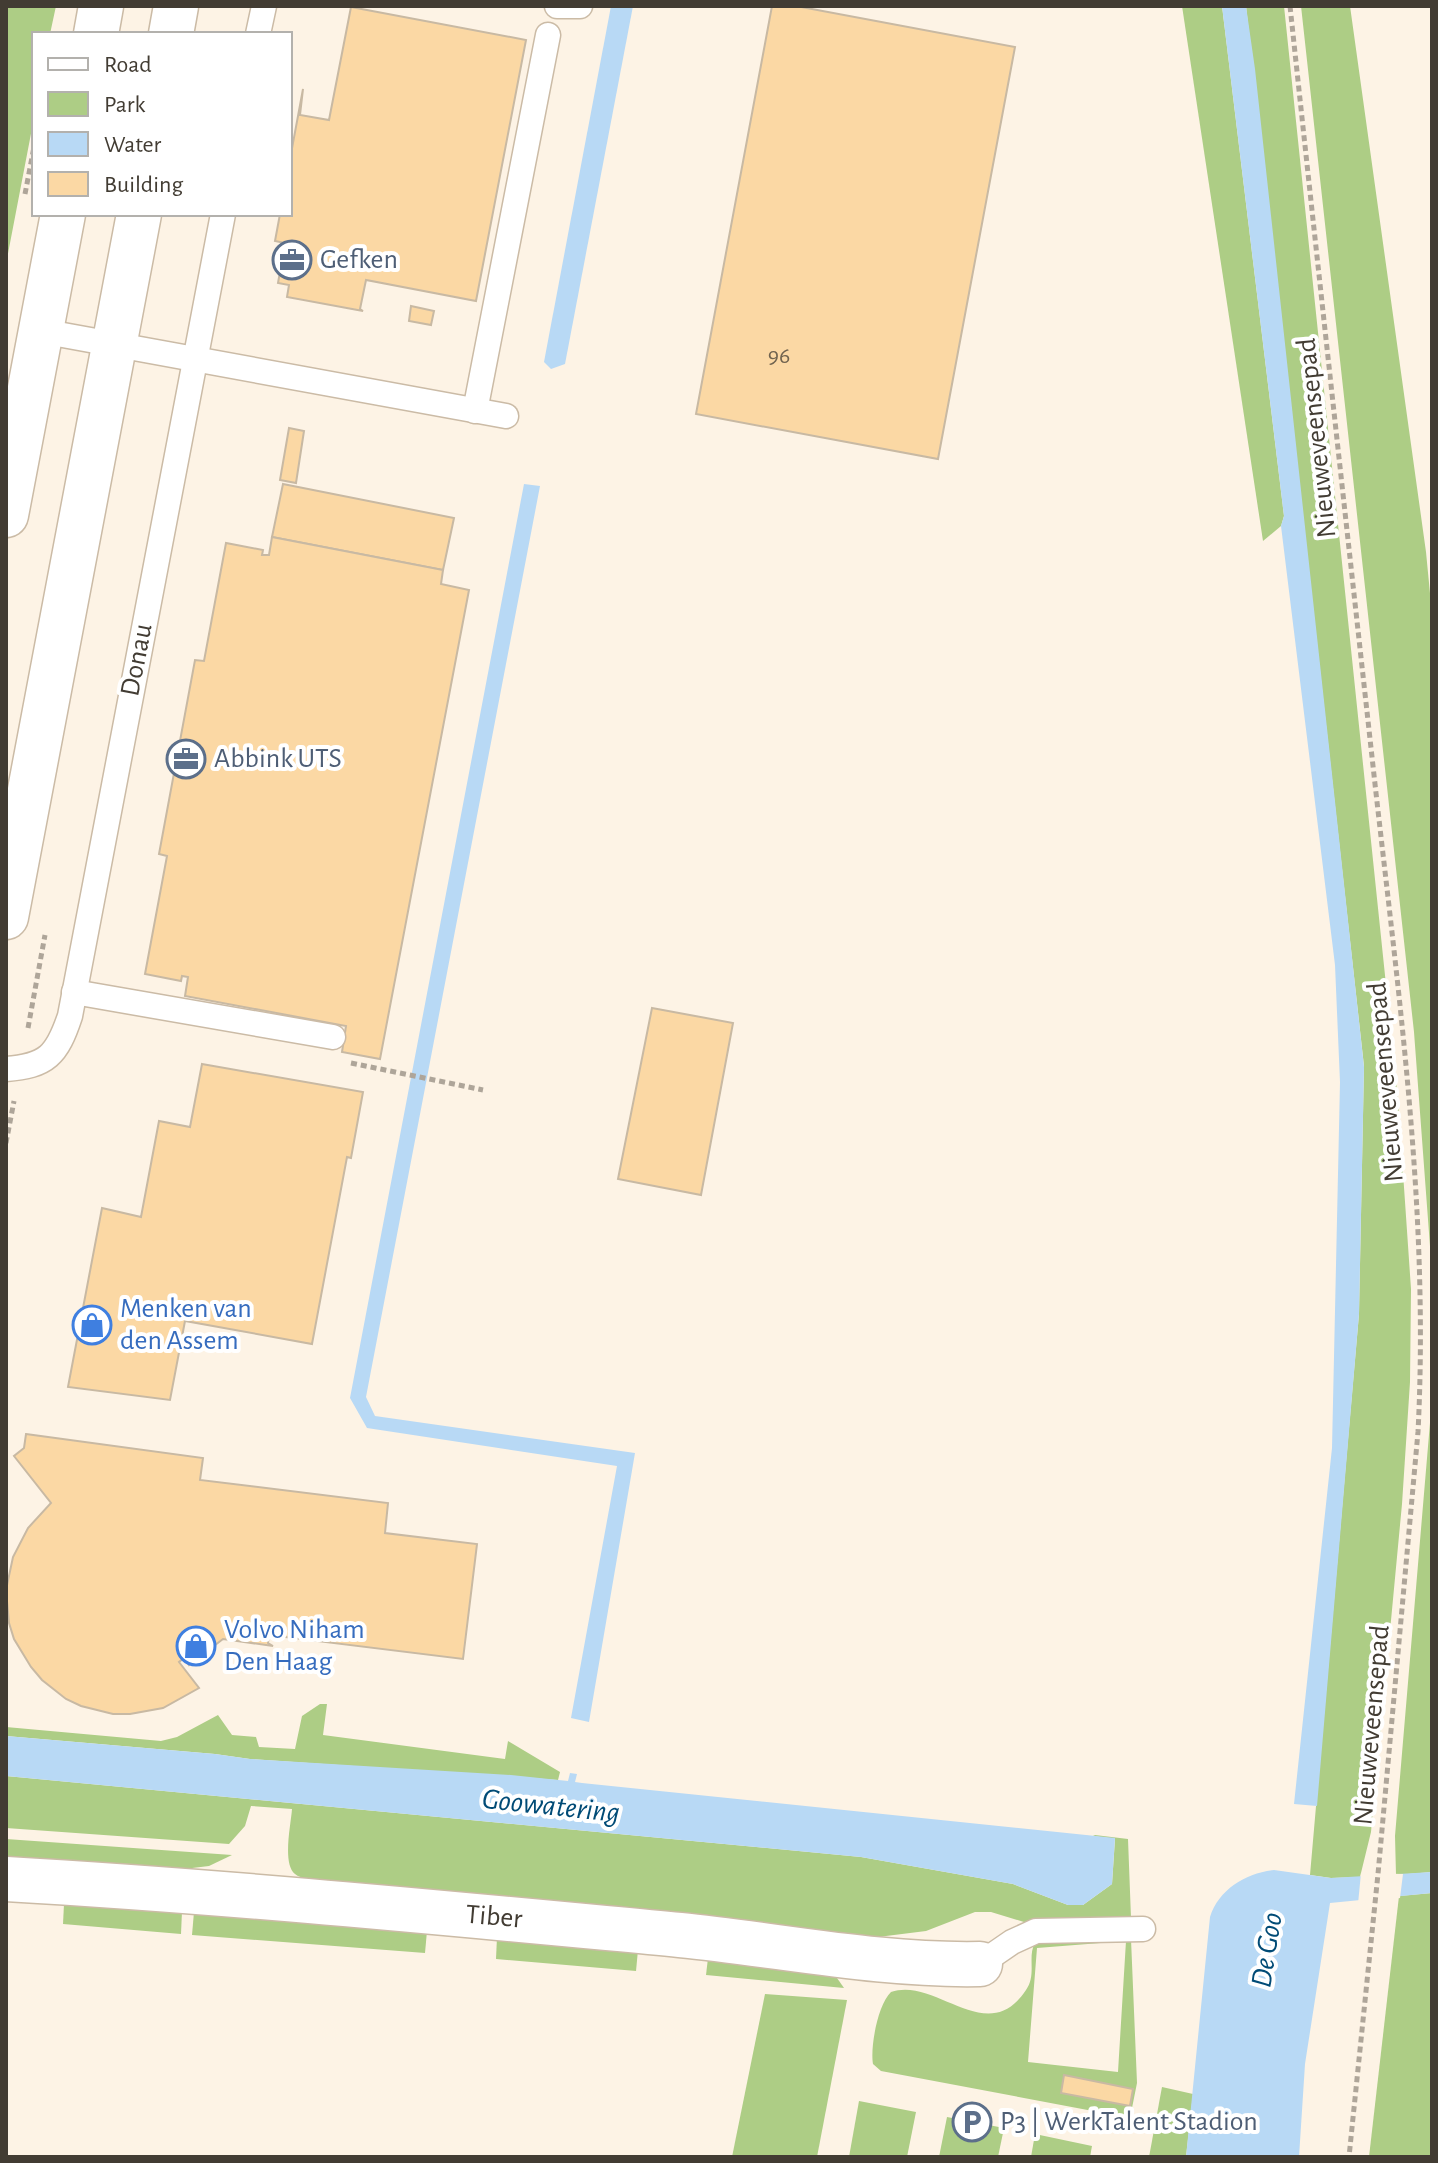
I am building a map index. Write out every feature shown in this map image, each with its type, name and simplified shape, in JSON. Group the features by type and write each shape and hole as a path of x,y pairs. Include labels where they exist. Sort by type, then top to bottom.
{"main road":[{"path":"96,32 101,6"},
{"path":"171,32 176,6"},
{"path":"6,515 63,216"},
{"path":"6,917 139,216"},
{"name":"Tiber","path":"6,1879 269,1896 688,1936 866,1959 980,1964"}],"lane":[{"path":"258,32 264,6"},
{"path":"557,6 580,6"},
{"path":"475,411 548,35"},
{"name":"Donau","path":"6,1069 31,1067 50,1057 61,1041 74,992 223,216"},
{"path":"41,331 506,416"},
{"path":"74,992 333,1037"},
{"path":"980,1964 1012,1942 1036,1931 1143,1929"}],"path":[{"name":"Nieuweveensepad","path":"1290,6 1405,1053 1420,1256 1418,1432 1349,2157"},
{"path":"401,1073 483,1090"}],"green space":[{"path":"6,6 56,6 50,32 32,32 32,128 6,264"},
{"path":"1182,6 1222,6 1284,516 1281,526 1263,541"},
{"path":"1246,6 1284,6 1398,1100 1411,1289 1410,1382 1402,1504 1371,1832 1360,1877 1310,1875 1359,1314 1364,1066"},
{"path":"1301,6 1350,6 1426,552 1432,614 1432,1273 1414,1032"},
{"path":"1432,1357 1432,1872 1396,1875 1395,1836 1431,1411"},
{"path":"320,1704 327,1704 323,1735 505,1759 508,1741 560,1772 558,1780 250,1759 6,1736 6,1727 161,1741 177,1737 218,1715 232,1735 256,1737 259,1747 295,1749 302,1716"},
{"path":"6,1776 861,1857 1013,1884 1068,1905 1083,1905 1112,1884 1115,1839 1093,1836 1128,1839 1131,1918 1024,1922 991,1912 975,1912 926,1931 878,1937 320,1881 300,1877 291,1869 288,1853 292,1809 251,1806 245,1826 229,1844 6,1828"},
{"path":"6,1839 232,1855 209,1866 184,1869 6,1857"},
{"path":"1432,1893 1432,2157 1369,2157 1399,1896"},
{"path":"64,1904 182,1911 181,1934 63,1924"},
{"path":"194,1912 427,1931 425,1953 192,1935"},
{"path":"497,1937 638,1950 636,1971 496,1959"},
{"path":"1131,1939 1137,2083 1130,2118 881,2071 873,2064 876,2026 882,2006 891,1992 908,1990 926,1993 978,2012 995,2013 1011,2006 1026,1990 1031,1978 1035,1943","holes":["1126,1941 1118,2072 1028,2062 1037,1948"]},
{"path":"708,1958 825,1974 837,1978 844,1988 706,1975"},
{"path":"765,1994 847,2000 817,2157 732,2157"},
{"path":"1162,2087 1193,2094 1186,2157 1149,2157"},
{"path":"859,2101 916,2112 907,2157 849,2157"},
{"path":"947,2117 1004,2128 998,2157 939,2157"},
{"path":"1035,2134 1092,2146 1090,2157 1031,2157"}],"water":[{"path":"611,6 633,6 565,364 551,369 544,362"},
{"path":"1222,6 1246,6 1255,69 1364,1067 1359,1314 1317,1806 1294,1804 1332,1448 1340,1082 1335,965"},
{"path":"524,484 540,486 366,1397 375,1416 635,1453 589,1722 571,1718 617,1466 367,1428 350,1398"},
{"name":"Goowatering","path":"6,1736 250,1759 568,1781 570,1773 577,1774 575,1782 582,1783 1115,1838 1112,1884 1083,1905 1068,1905 1013,1884 861,1857 6,1776"},
{"name":"De Goo","path":"1274,1870 1331,1878 1432,1872 1432,1893 1330,1903 1305,2064 1299,2157 1186,2157 1210,1917 1220,1898 1235,1884"}],"pier":[{"path":"1361,1873 1403,1874 1400,1898 1358,1904"}],"building":[{"path":"772,6 796,6 1015,47 938,459 696,414"},
{"path":"351,7 526,40 476,301 366,280 360,309 363,311 287,297 289,285 278,283 285,243 275,241 280,216 292,216 292,148 303,89 300,115 329,120"},
{"path":"411,306 434,311 431,325 409,321"},
{"path":"289,428 304,431 296,483 280,480"},
{"path":"283,484 454,518 443,570 272,537"},
{"path":"272,537 443,570 441,584 469,590 380,1059 342,1052 346,1026 185,996 188,977 182,976 181,981 145,974 167,856 159,854 195,660 204,661 226,543 263,550 262,555 269,555"},
{"path":"652,1008 733,1023 701,1195 618,1179"},
{"path":"202,1064 363,1092 351,1158 347,1157 312,1344 185,1321 170,1400 68,1387 102,1208 141,1217 159,1121 190,1127"},
{"path":"26,1434 203,1458 200,1480 388,1503 385,1533 477,1544 463,1659 269,1635 268,1643 273,1646 223,1639 189,1665 184,1658 179,1662 199,1688 163,1708 113,1714 66,1699 31,1667 14,1639 9,1623 6,1590 13,1557 28,1528 51,1503 14,1456 24,1448"},
{"path":"1064,2075 1133,2089 1130,2106 1061,2093"}],"place":[{"name":"Gefken","path":"292,260"},
{"name":"Abbink UTS","path":"186,759"},
{"name":"Menken van den Assem","path":"92,1325"},
{"name":"Volvo Niham Den Haag","path":"196,1646"},
{"name":"P3 | WerkTalent Stadion","path":"972,2122"}]}
